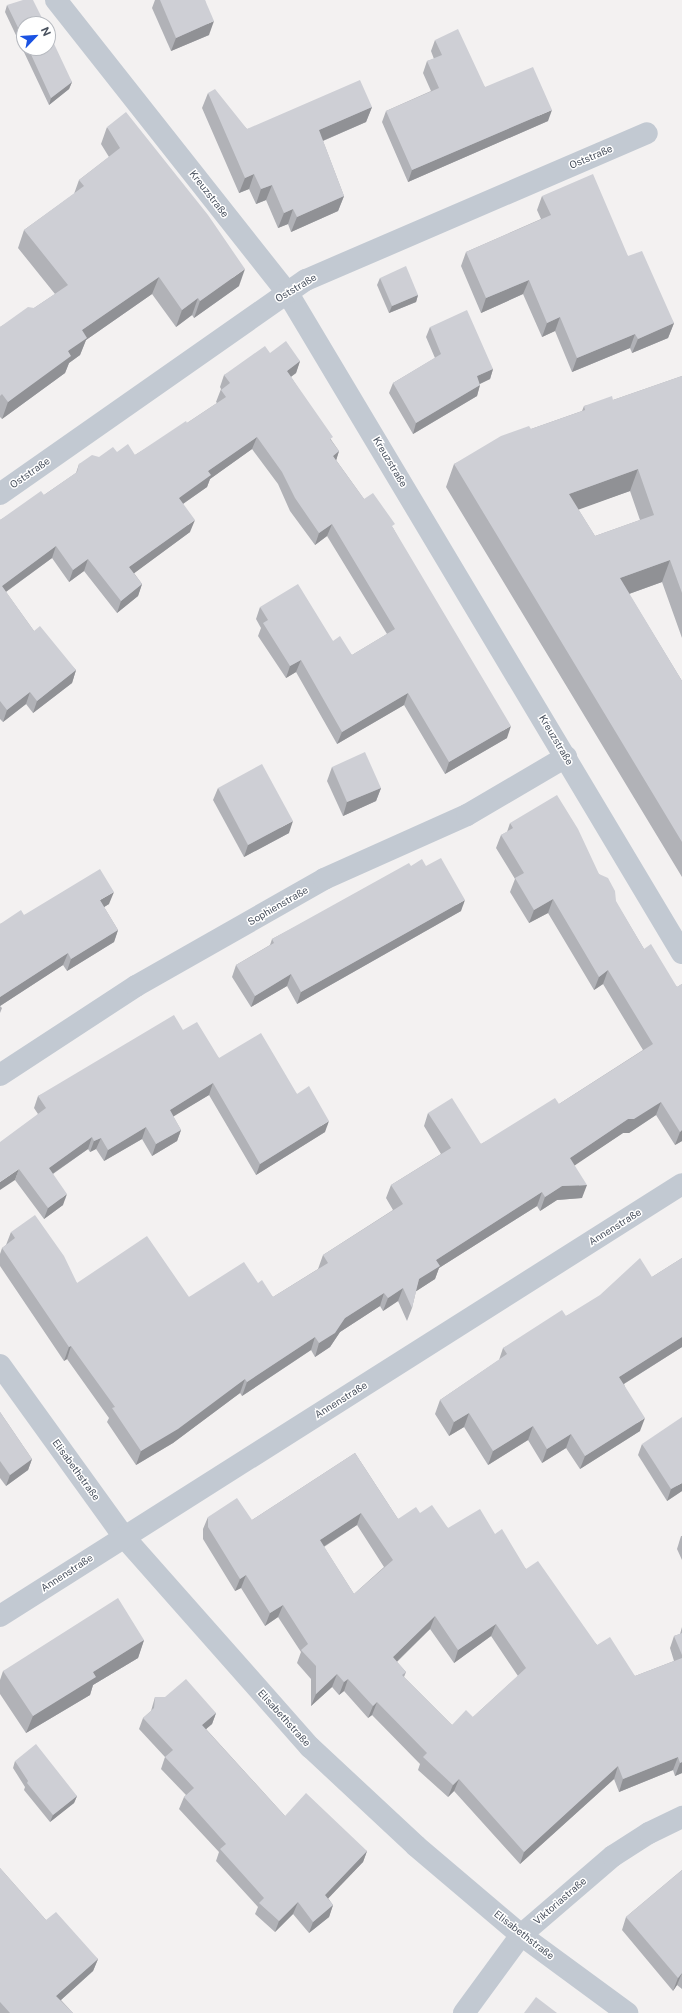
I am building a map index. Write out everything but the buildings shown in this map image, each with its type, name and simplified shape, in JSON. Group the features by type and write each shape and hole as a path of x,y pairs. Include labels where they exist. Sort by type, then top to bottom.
{"street":[{"name":"Kreuzstraße","path":"56,0 287,292 682,953"},
{"name":"Oststraße","path":"0,494 306,280 647,133"},
{"name":"Sophienstraße","path":"0,1075 136,986 324,879 467,816 566,757"},
{"name":"Annenstraße","path":"0,1616 682,1184"},
{"name":"Elisabethstraße","path":"0,1366 124,1537 310,1748 416,1846 521,1935 627,2013"},
{"name":"Viktoriastraße","path":"464,2013 521,1935 613,1856 649,1833 682,1817"}]}
